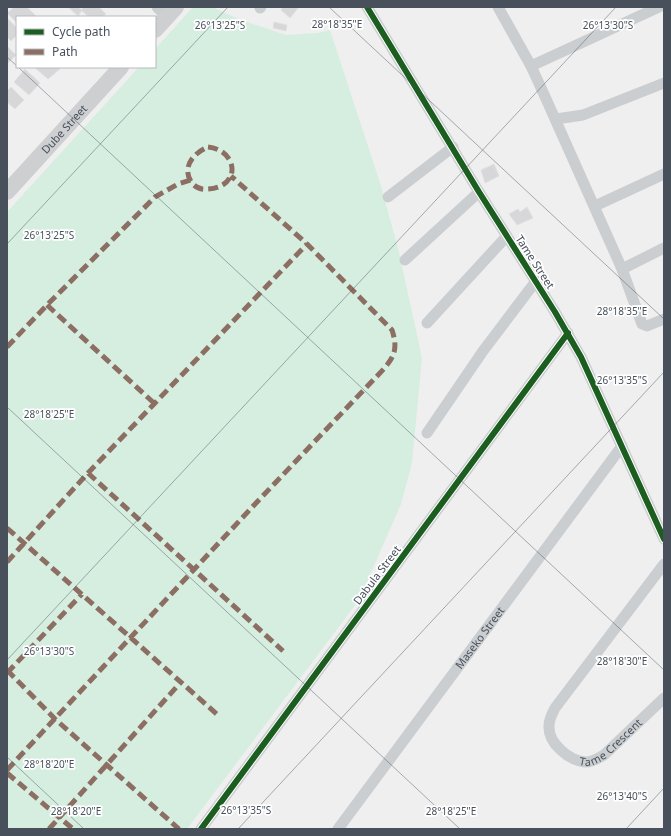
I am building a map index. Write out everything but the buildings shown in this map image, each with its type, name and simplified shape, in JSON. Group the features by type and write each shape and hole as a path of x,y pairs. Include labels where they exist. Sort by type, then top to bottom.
{"street":[{"name":"Tame Street","path":"367,7 506,237 536,281 582,357 664,539"},
{"path":"499,7 531,66 556,119 622,269 642,324 647,326 664,319"},
{"path":"531,66 659,7"},
{"path":"156,28 167,10"},
{"name":"Dube Street","path":"7,192 120,68"},
{"path":"556,119 583,115 664,83"},
{"path":"388,198 453,148"},
{"path":"595,206 664,174"},
{"path":"405,260 479,192"},
{"name":"Tame Street","path":"427,323 506,237"},
{"path":"622,269 664,248"},
{"name":"Tame Street","path":"427,433 483,351 536,281"},
{"name":"Dabula Street","path":"201,829 568,333"},
{"name":"Maseko Street","path":"338,829 622,446"},
{"name":"Tame Crescent","path":"664,564 555,708 548,724 551,738 556,746 580,761 594,760 604,755 664,698"}],"green space":[{"path":"193,7 212,7 241,20 286,35 318,33 330,30 381,186 399,252 422,358 412,463 401,504 359,600 187,829 7,829 7,212 138,68 156,68 156,48"}],"marked path":[{"path":"208,147 218,150 225,155 230,161 232,168 231,176 227,182 219,187 204,189 197,187 192,183 189,177 188,167 193,157 208,147"},
{"path":"7,770 257,502 379,374 388,364 395,349 392,330 307,244 231,176"},
{"path":"7,347 155,197 178,184 191,180"},
{"path":"7,562 88,473 307,244"},
{"path":"47,305 155,404"},
{"path":"88,473 283,651"},
{"path":"7,528 219,716"},
{"path":"7,673 82,594"},
{"path":"7,670 55,719 179,829"},
{"path":"49,829 181,682"},
{"path":"7,773 73,829"}],"cycle path":[{"path":"367,7 479,192 555,312 581,357 664,539"},
{"path":"201,829 568,333"}]}
